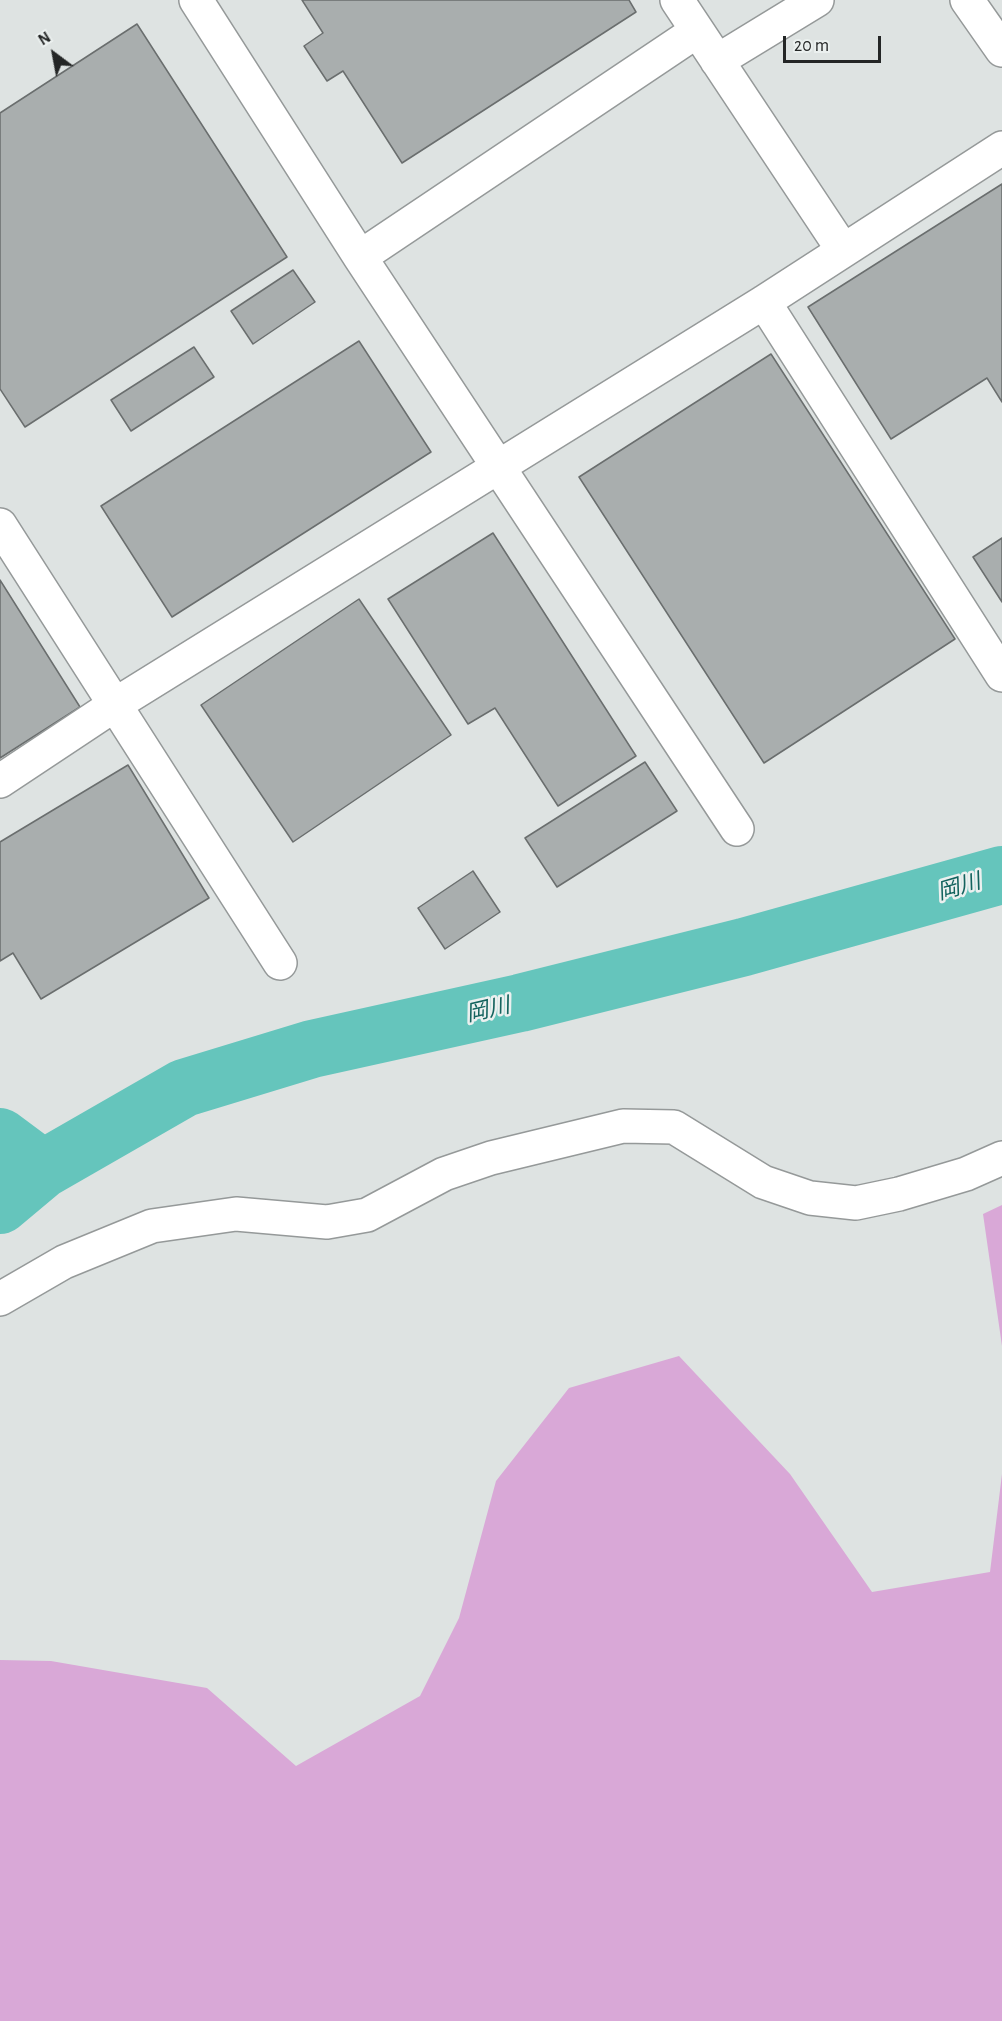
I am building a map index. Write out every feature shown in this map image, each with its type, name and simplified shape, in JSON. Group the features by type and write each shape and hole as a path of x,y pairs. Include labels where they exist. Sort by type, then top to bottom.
{"street":[{"path":"196,0 360,257 737,830"},
{"path":"676,0 843,250"},
{"path":"717,61 817,0"},
{"path":"967,0 1002,50"},
{"path":"360,257 697,31"},
{"path":"0,782 116,704 764,302 1002,148"},
{"path":"764,302 1002,675"},
{"path":"0,525 280,963"},
{"path":"0,1299 64,1262 152,1226 236,1214 327,1222 367,1215 444,1174 491,1158 623,1126 674,1127 763,1182 810,1198 856,1203 899,1194 966,1174 1002,1158"}],"shaded area":[{"path":"1002,1205 1002,1346 983,1214"},
{"path":"679,1356 790,1474 872,1592 990,1572 1002,1474 1002,2021 0,2021 0,1660 51,1661 207,1688 296,1766 420,1696 459,1618 496,1481 569,1388"}],"building":[{"path":"302,0 629,0 636,12 402,163 343,71 327,81 304,46 323,33"},
{"path":"137,24 287,257 25,427 0,389 0,113"},
{"path":"1002,184 1002,402 987,378 891,439 808,307"},
{"path":"293,270 315,302 253,344 231,311"},
{"path":"359,341 431,452 172,617 101,506"},
{"path":"194,347 214,377 131,431 111,400"},
{"path":"771,354 955,639 764,763 579,477"},
{"path":"493,533 636,756 558,806 495,708 468,724 388,599"},
{"path":"1002,538 1002,602 973,557"},
{"path":"0,580 80,707 0,758"},
{"path":"359,599 451,735 293,842 201,705"},
{"path":"645,762 677,811 557,887 525,838"},
{"path":"128,765 209,898 41,999 13,953 0,961 0,842"},
{"path":"473,871 500,912 445,949 418,908"}],"waterway":[{"name":"岡川","path":"0,1205 43,1169 184,1088 312,1049 520,1003 744,947 1002,875"},
{"name":"岡川","path":"0,1137 43,1169"}]}
